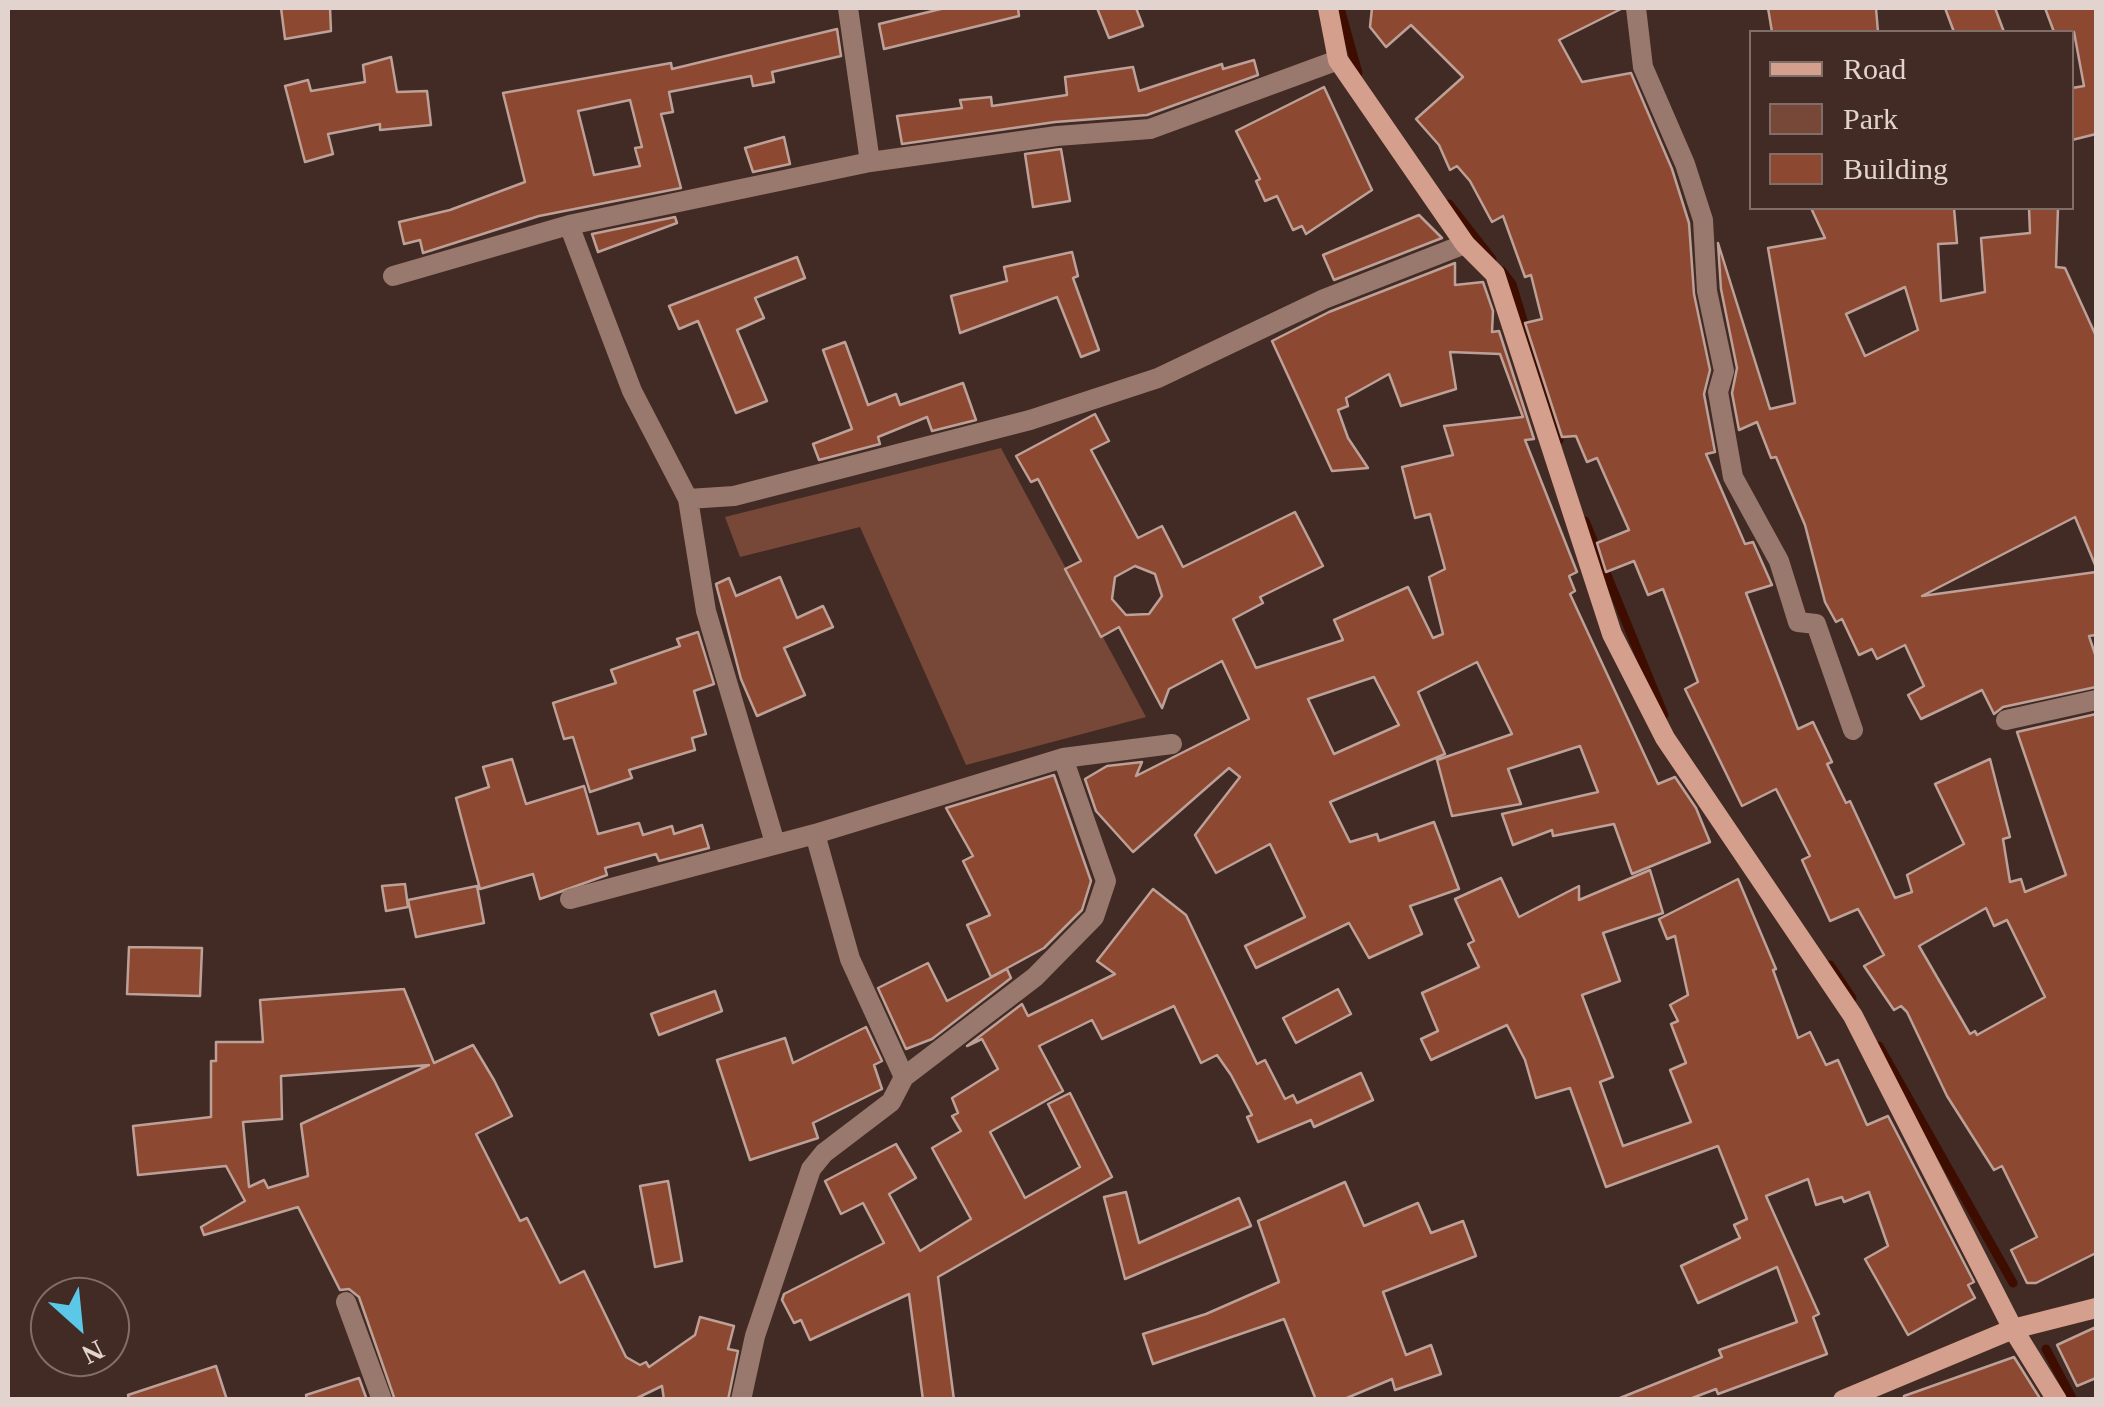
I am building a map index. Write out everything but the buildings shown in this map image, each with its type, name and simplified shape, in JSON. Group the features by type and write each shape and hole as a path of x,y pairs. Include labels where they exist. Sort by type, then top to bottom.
{"street":[{"path":"848,8 870,162"},
{"path":"1328,8 1338,60 1465,244 1495,274 1612,634 1665,738 1853,1016 2013,1329 2057,1400"},
{"path":"1636,8 1643,67 1686,164 1703,220 1702,257 1724,372 1718,392 1734,477 1778,562 1798,622 1816,624 1853,730"},
{"path":"393,276 568,226 870,162 1057,136 1150,128 1338,60"},
{"path":"568,226 632,391 688,499 706,611 775,843"},
{"path":"688,499 734,496 1030,420 1158,378 1324,299 1465,244"},
{"path":"2006,720 2096,700"},
{"path":"570,899 815,834 1063,758 1172,744"},
{"path":"741,1400 755,1336 811,1169 824,1153 891,1102 904,1076 1035,978 1094,917 1106,881 1063,758"},
{"path":"815,834 850,959 904,1076"},
{"path":"346,1302 382,1400"},
{"path":"1843,1400 2013,1329 2096,1308"}],"green space":[{"path":"1001,448 1146,717 966,765 860,527 740,557 725,517"}],"waterway":[{"path":"1340,8 1358,73"},
{"path":"1449,204 1492,259"},
{"path":"1502,271 1512,284 1559,440"},
{"path":"1585,521 1664,715"},
{"path":"1830,965 1852,998"},
{"path":"1879,1046 2013,1283"},
{"path":"2046,1349 2073,1400"}]}
